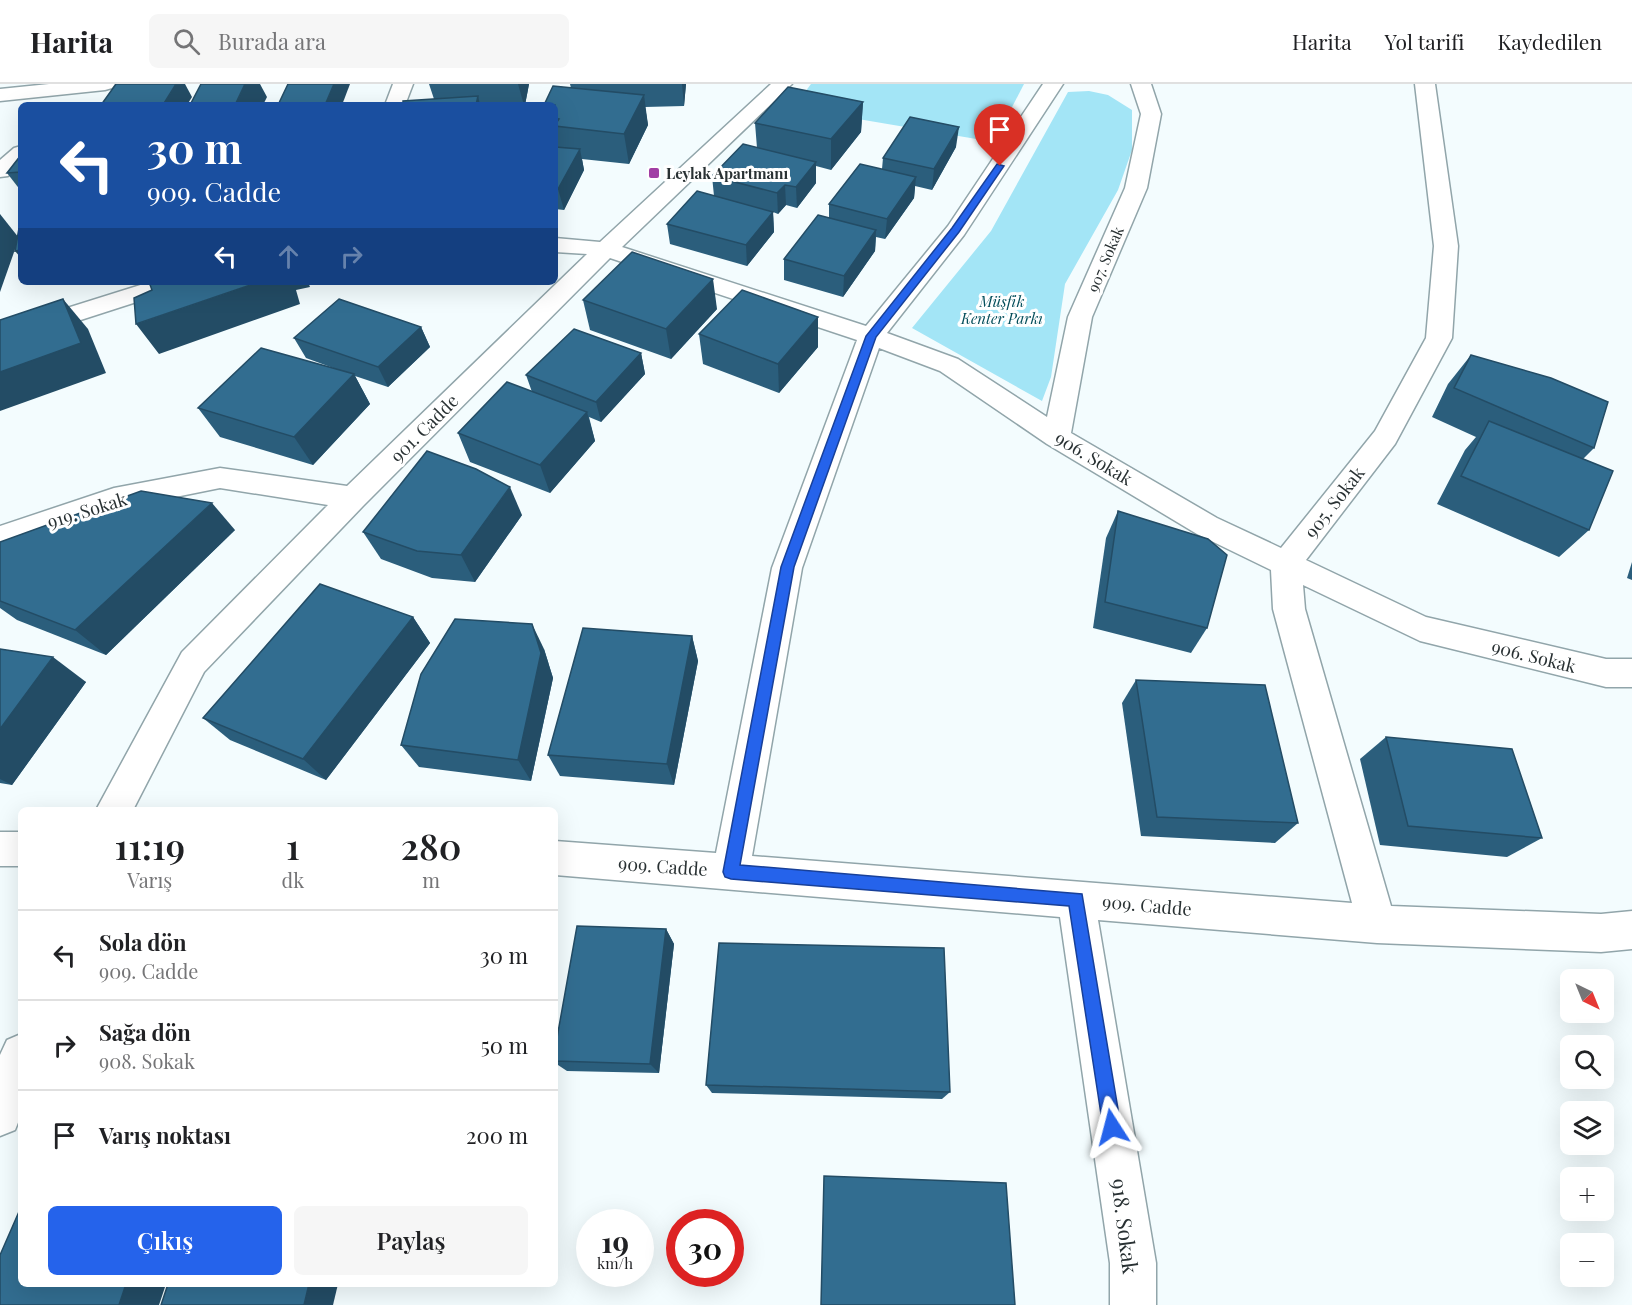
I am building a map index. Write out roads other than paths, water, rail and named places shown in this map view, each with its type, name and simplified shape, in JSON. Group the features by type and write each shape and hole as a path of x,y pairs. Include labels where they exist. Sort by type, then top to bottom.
{"street":[{"path":"0,95 95,84"},
{"path":"75,102 95,84"},
{"path":"396,102 403,84"},
{"name":"901. Cadde","path":"116,807 193,662 353,498 606,249 782,84"},
{"path":"731,872 787,567 871,336 956,230 1053,84"},
{"name":"907. Sokak","path":"1057,437 1080,317 1136,188 1151,114 1142,84"},
{"name":"905. Sokak","path":"1286,564 1385,437 1439,338 1446,246 1425,84"},
{"path":"0,171 18,155"},
{"name":"906. Sokak","path":"558,245 606,249 871,336 949,365 1057,437 1207,526 1420,628 1605,673 1632,673"},
{"path":"0,338 166,285"},
{"name":"919. Sokak","path":"0,537 114,499 220,478 353,498"},
{"path":"1286,564 1289,609 1377,924"},
{"path":"0,849 18,849"},
{"name":"909. Cadde","path":"558,858 1377,924 1601,933 1632,930"},
{"name":"918. Sokak","path":"1076,899 1133,1263 1133,1305"},
{"path":"0,1115 18,1063"}],"place":[{"name":"Leylak Apartmanı","path":"654,173"}],"park label":[{"name":"Müşfik Kenter Parkı","path":"1002,310"}]}
